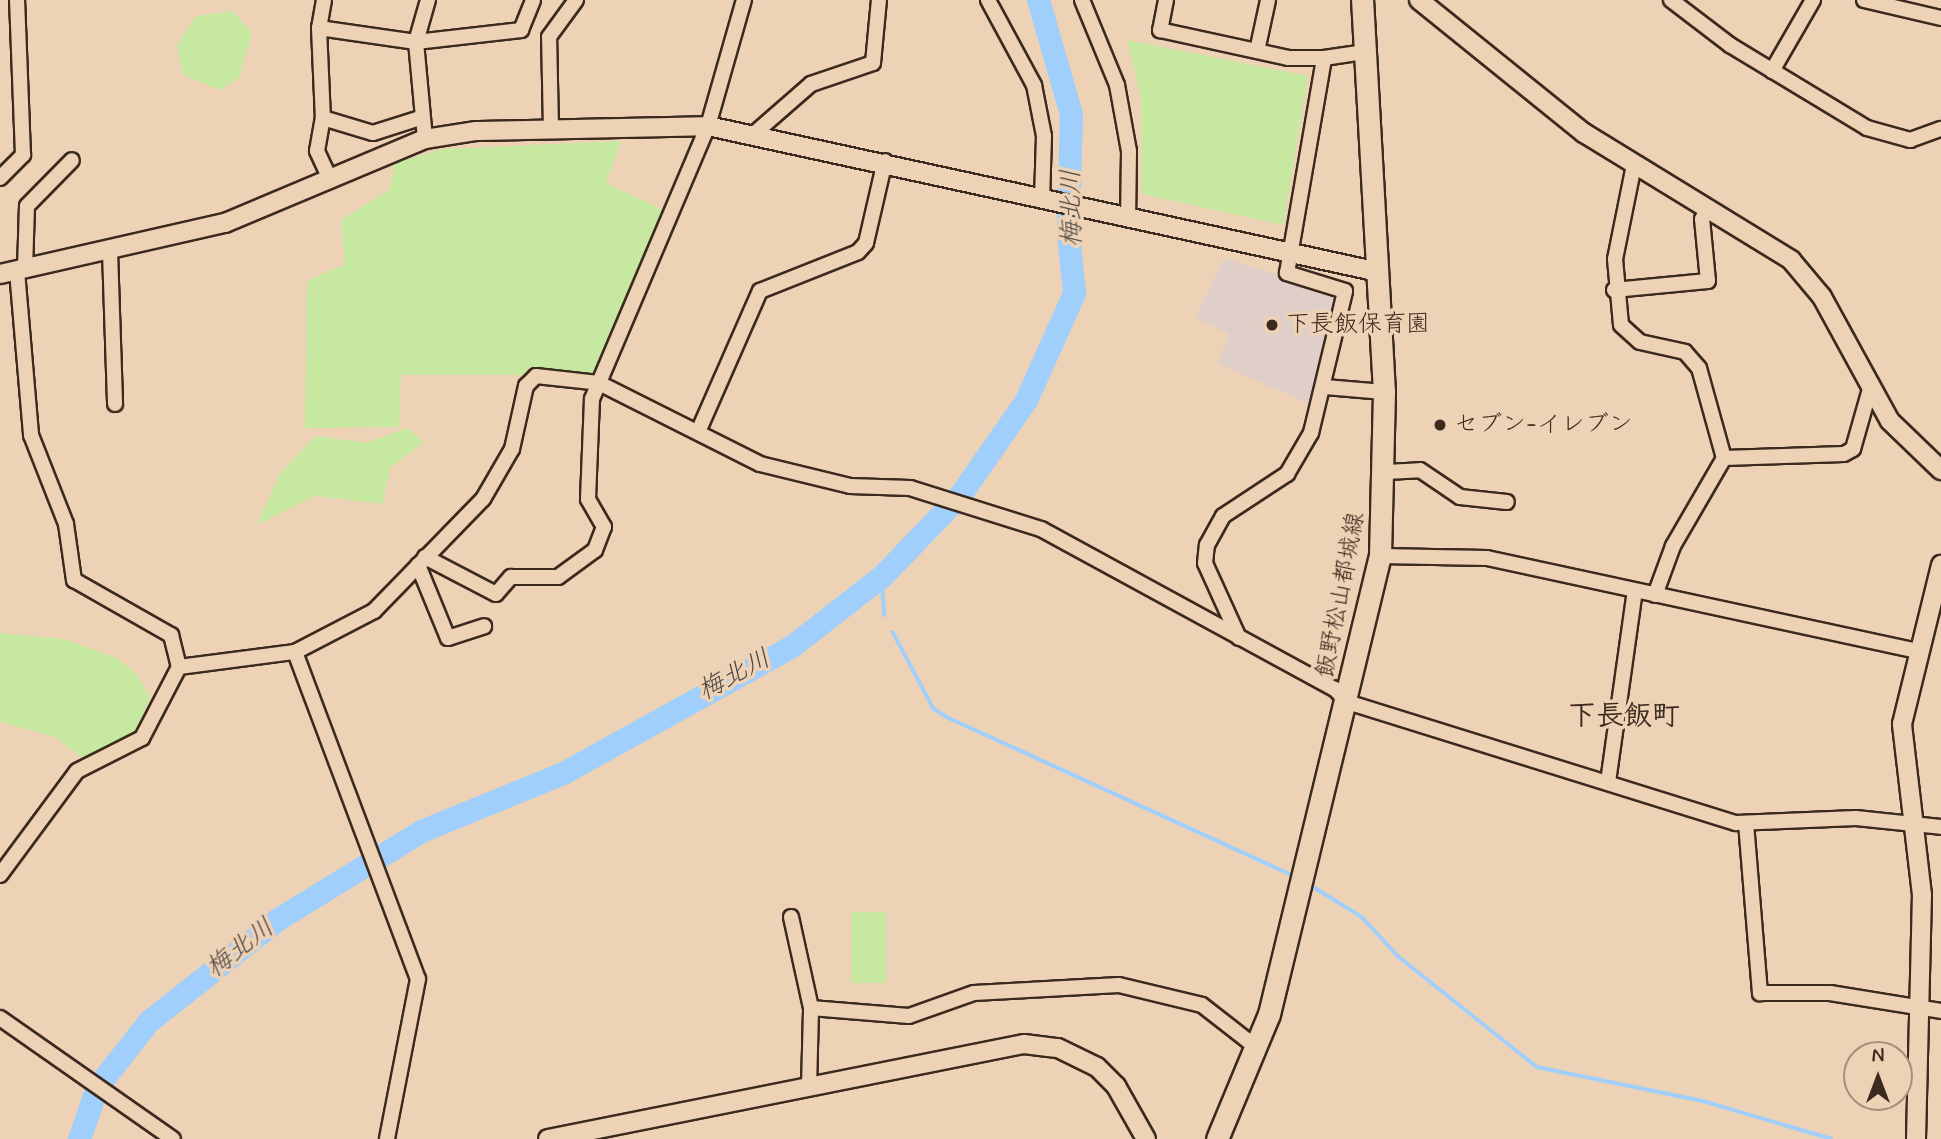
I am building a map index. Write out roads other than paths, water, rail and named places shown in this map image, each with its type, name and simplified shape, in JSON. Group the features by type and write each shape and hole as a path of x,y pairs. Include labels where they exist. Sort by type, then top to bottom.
{"main road":[{"name":"飯野松山都城線","path":"1217,1139 1257,1048 1347,702 1380,556 1386,472 1384,392 1374,271 1362,0"}],"street":[{"path":"0,178 23,155 17,0"},
{"path":"324,0 319,28 323,118 317,151 330,179"},
{"path":"425,139 420,118 416,42 428,0"},
{"path":"319,28 416,42 521,30 533,0"},
{"path":"551,129 549,37 576,0"},
{"path":"421,561 496,594 511,577 558,577 596,551 604,527 589,507 587,436 599,383 708,126 744,0"},
{"path":"756,132 811,84 873,63 880,0"},
{"path":"988,0 1034,85 1044,136 1044,199"},
{"path":"1082,0 1117,85 1129,151 1128,219"},
{"path":"1166,0 1160,30 1257,51 1324,58 1364,52"},
{"path":"1257,51 1268,0"},
{"path":"1419,0 1534,95 1633,165 1770,244 1808,276 1870,390 1890,421 1941,470"},
{"path":"1671,0 1772,71 1867,128 1900,140 1941,129"},
{"path":"1772,71 1813,0"},
{"path":"1864,0 1941,18"},
{"path":"1239,638 1205,562 1207,545 1223,516 1287,474 1311,433 1325,387 1345,291 1293,279 1287,272 1324,58"},
{"path":"323,118 373,133 420,118"},
{"path":"14,271 225,223 425,139 551,129 708,126 756,132 1128,219 1374,271"},
{"path":"0,875 77,771 142,738 179,667 171,635 74,580 66,524 31,435 14,271 27,205 72,160"},
{"path":"698,432 746,312 761,291 858,252 866,243 885,161"},
{"path":"1633,165 1614,290 1621,325 1630,335 1685,352 1699,368 1724,458 1673,546 1656,595"},
{"path":"1614,290 1708,281 1702,219 1708,209"},
{"path":"110,251 115,404"},
{"path":"179,667 295,652 374,611 483,499 506,459 529,378 599,383 760,464 820,481 917,490 1041,529 1335,689 1347,702 1746,823 1911,821 1941,827"},
{"path":"1325,387 1384,392"},
{"path":"1724,458 1844,454 1853,449 1870,390"},
{"path":"1386,472 1420,470 1460,496 1507,502"},
{"path":"1380,556 1487,558 1918,651"},
{"path":"421,561 448,638 484,626"},
{"path":"1916,1139 1923,895 1911,821 1902,724 1941,565"},
{"path":"1608,782 1635,590"},
{"path":"295,652 418,979 387,1139"},
{"path":"1746,823 1760,993 1830,993 1920,1004 1941,1011"},
{"path":"791,917 811,1008 809,1087"},
{"path":"811,1008 909,1016 975,993 1100,983 1202,1005 1257,1048"},
{"path":"0,1018 68,1061 173,1139"},
{"path":"548,1139 1040,1045 1097,1067 1116,1086 1146,1139"}],"waterway":[{"name":"梅北川","path":"79,1139 97,1087 149,1021 278,919 421,831 563,773 792,646 882,576 960,495 1026,400 1074,293 1068,234 1071,114 1038,0"},
{"path":"882,576 885,615"},
{"path":"893,632 934,709 1294,876"},
{"path":"1307,883 1362,917 1398,956 1537,1067 1703,1101 1832,1139"}],"place":[{"name":"下長飯保育園","path":"1272,325"},
{"name":"セブン-イレブン","path":"1440,425"}],"district":[{"name":"下長飯町","path":"1624,717"}]}
